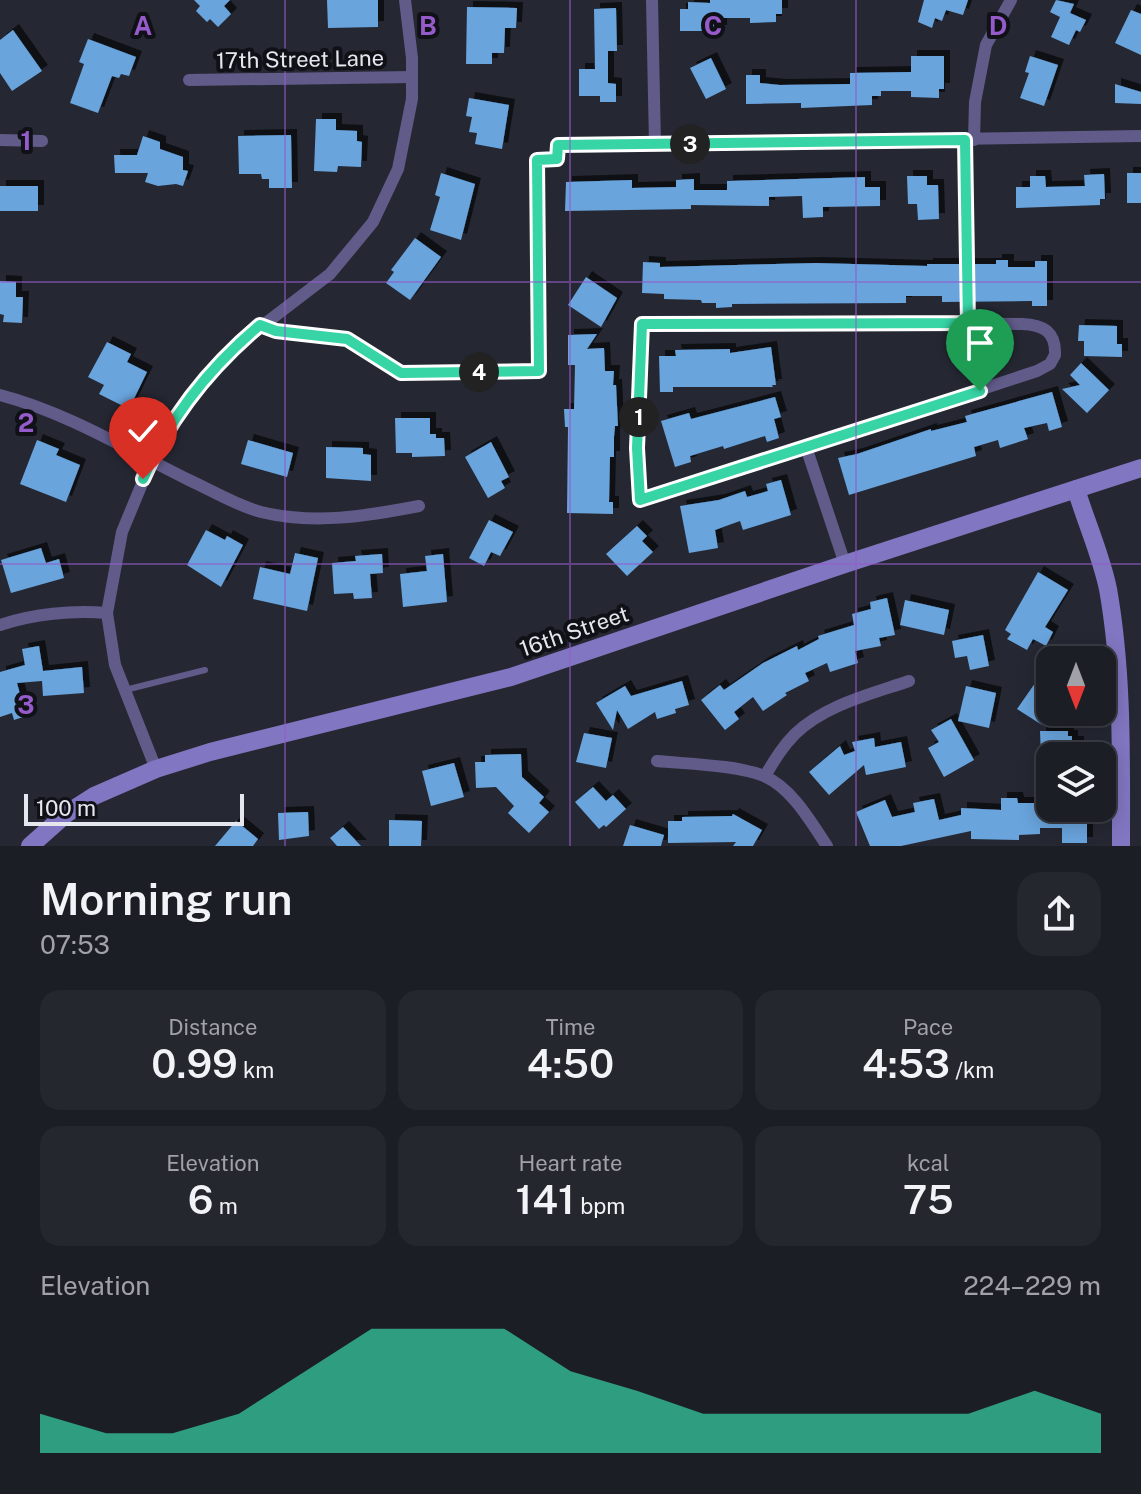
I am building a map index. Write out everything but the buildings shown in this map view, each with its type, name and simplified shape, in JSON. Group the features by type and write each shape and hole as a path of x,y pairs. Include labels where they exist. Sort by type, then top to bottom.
{"main road":[{"name":"16th Street","path":"30,846 66,814 94,796 156,769 210,752 511,677 1141,468"},
{"path":"1076,489 1107,585 1115,646"},
{"path":"1116,658 1121,712 1121,846"}],"street":[{"path":"156,769 115,665 107,613 122,532 151,462 188,399 232,349 330,274 373,222 398,169 412,99 405,0"},
{"path":"652,0 655,145"},
{"path":"970,140 979,72 986,45 1011,0"},
{"name":"17th Street Lane","path":"189,80 412,77"},
{"path":"558,145 1141,136"},
{"path":"0,140 42,141"},
{"path":"642,324 1038,324 1052,337 1055,355 1050,364 1037,371 806,447 640,500 637,448 642,324"},
{"path":"0,395 23,401 230,501 263,512 331,519 419,506"},
{"path":"806,447 845,564"},
{"path":"0,625 82,611 107,613"},
{"path":"765,776 781,749 816,718 846,703 909,681"},
{"path":"657,761 725,768 765,776 804,812 827,846"}],"lane":[{"path":"125,690 205,670"}],"path":[{"path":"968,323 970,140"},
{"path":"260,325 276,331 347,339 401,373 539,371 537,160 557,159 558,145"}],"route":[{"path":"143,479 188,399 232,349 260,325 276,331 347,339 401,373 539,371 537,160 557,159 558,145 965,140 968,323 642,324 637,448 640,500 980,391"}]}
